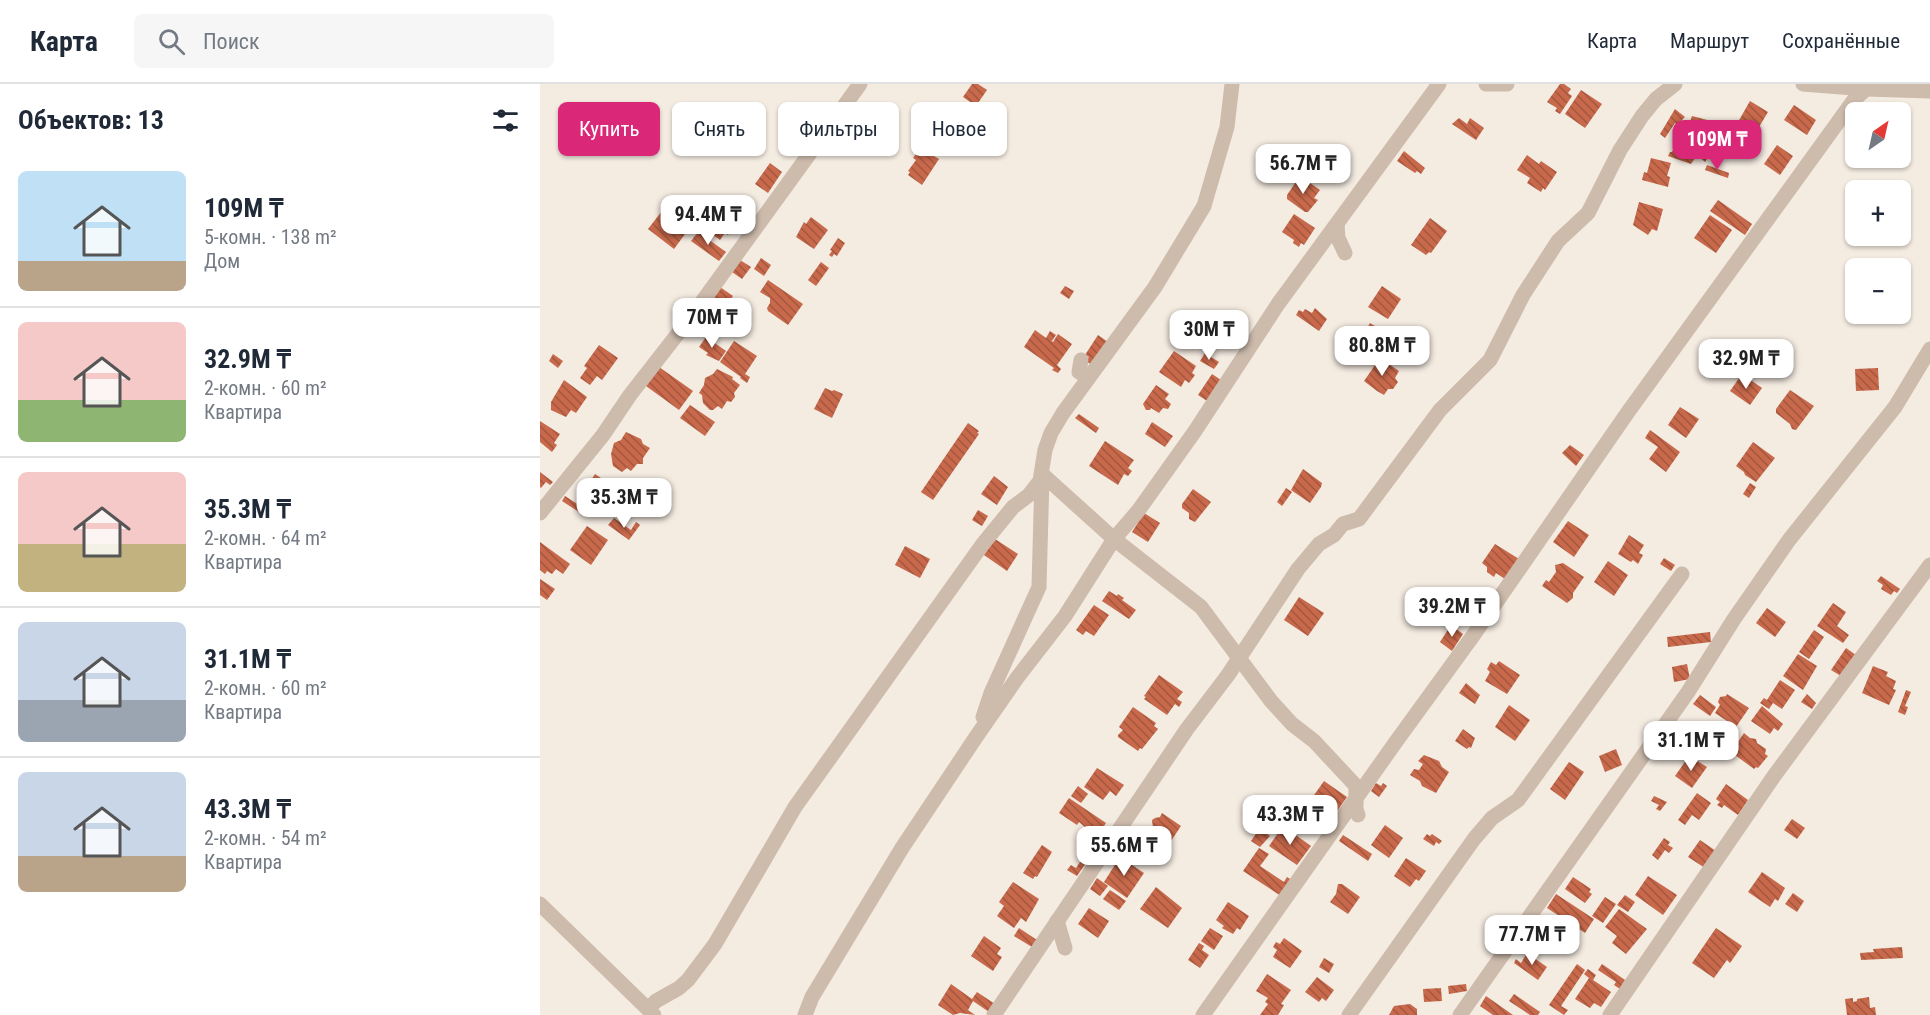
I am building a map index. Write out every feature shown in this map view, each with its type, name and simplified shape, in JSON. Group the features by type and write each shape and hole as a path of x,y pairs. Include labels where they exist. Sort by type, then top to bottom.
{"street":[{"path":"540,513 603,435 630,395 694,313 860,84"},
{"path":"976,737 991,693 1039,587 1042,474 1045,450 1051,433 1088,377 1155,287 1204,206 1227,127 1232,84"},
{"path":"805,1015 812,997 902,848 976,737 1017,678 1065,616 1114,538 1138,511 1176,457 1278,304 1438,84"},
{"path":"1486,84 1507,84"},
{"path":"994,1015 1298,569 1319,544 1334,535 1343,524 1359,519 1440,410 1490,360 1519,302 1558,241 1587,213 1620,150 1642,116 1656,99 1675,84"},
{"path":"1803,84 1930,91"},
{"path":"1203,1015 1475,633 1622,421 1854,100 1866,89"},
{"path":"1337,225 1338,238 1345,253"},
{"path":"1463,1013 1688,692 1734,619 1789,540 1895,407 1930,349"},
{"path":"1082,360 1079,372 1088,377"},
{"path":"1042,474 1114,538 1202,607 1271,701 1292,724 1314,741 1356,786 1358,815"},
{"path":"540,904 651,1012 656,1001 688,980 715,944 795,807 982,544 1013,507 1029,495 1040,481 1042,474"},
{"path":"1610,1015 1774,776 1930,565"},
{"path":"1349,1015 1474,839 1492,818 1518,800 1682,574"},
{"path":"1057,921 1065,948"}],"building":[{"path":"972,84 978,84 987,90 979,102 970,102 963,97"},
{"path":"1560,84 1571,89 1568,93 1572,96 1560,114 1555,111 1557,108 1547,102"},
{"path":"1581,90 1602,104 1585,128 1565,114"},
{"path":"1750,101 1768,112 1756,132 1738,122"},
{"path":"1794,105 1816,120 1807,135 1784,120"},
{"path":"1675,109 1685,117 1677,125 1675,123 1665,138 1660,134"},
{"path":"1692,116 1719,123 1691,164 1668,156 1676,143 1687,147 1699,130 1690,122"},
{"path":"1459,118 1467,124 1470,118 1484,128 1476,140 1452,124"},
{"path":"1749,132 1756,137 1750,146 1743,141"},
{"path":"1712,139 1718,143 1705,162 1699,157"},
{"path":"1777,145 1793,156 1780,175 1764,164"},
{"path":"1404,151 1425,168 1421,174 1417,171 1415,173 1397,161"},
{"path":"1527,155 1539,164 1541,161 1557,172 1545,190 1543,188 1541,192 1527,183 1530,178 1517,170"},
{"path":"914,156 934,156 939,159 922,185 908,175 910,172 908,171 916,160 913,158"},
{"path":"1651,158 1671,163 1667,176 1670,177 1668,187 1642,180 1644,172 1647,173"},
{"path":"770,163 782,172 768,193 755,184"},
{"path":"1707,165 1729,173 1728,178 1705,170"},
{"path":"1300,176 1320,190 1314,198 1318,200 1308,212 1287,199 1287,195"},
{"path":"1718,200 1752,224 1745,235 1710,211"},
{"path":"1639,202 1663,209 1657,231 1652,229 1648,235 1633,225"},
{"path":"717,204 737,218 728,235 725,233 720,240 703,228 704,219"},
{"path":"662,211 688,230 674,249 648,229"},
{"path":"1294,214 1315,228 1304,245 1301,243 1299,247 1293,243 1294,240 1282,232"},
{"path":"1710,215 1732,230 1716,253 1694,238"},
{"path":"811,217 828,230 814,249 796,237 804,222 806,224"},
{"path":"1430,218 1447,231 1431,253 1426,255 1411,245"},
{"path":"698,232 726,252 719,261 691,241"},
{"path":"838,238 845,243 837,256 834,254 832,257 829,255 832,251 830,250"},
{"path":"761,258 771,265 764,276 754,269"},
{"path":"740,260 751,267 742,279 732,272"},
{"path":"821,262 829,268 816,286 808,280"},
{"path":"768,280 803,304 788,325 768,311 770,298 760,292"},
{"path":"1065,286 1074,291 1069,299 1060,293"},
{"path":"1382,286 1401,299 1388,319 1368,307"},
{"path":"720,287 733,296 725,307 712,298"},
{"path":"1315,308 1327,319 1319,331 1296,315 1299,310 1303,312 1305,309 1312,313"},
{"path":"1370,323 1378,328 1375,332 1377,334 1380,330 1383,332 1378,340 1366,330"},
{"path":"1035,330 1046,338 1050,331 1056,335 1052,341 1050,340 1053,342 1058,334 1072,344 1057,365 1061,369 1058,373 1024,347"},
{"path":"1098,335 1108,342 1092,365 1086,361 1089,357 1085,355"},
{"path":"706,337 726,351 719,361 706,355 708,353 699,347"},
{"path":"734,341 757,356 745,374 750,377 747,383 720,362"},
{"path":"599,345 618,358 602,380 597,376 590,385 580,378 587,368 584,366"},
{"path":"1174,351 1196,366 1192,373 1195,375 1189,383 1185,380 1181,387 1159,372"},
{"path":"1205,353 1219,362 1214,369 1200,361"},
{"path":"553,354 563,361 558,368 549,361"},
{"path":"1380,358 1399,371 1395,378 1398,382 1384,395 1364,381"},
{"path":"659,367 693,391 679,410 646,386"},
{"path":"1878,368 1879,390 1856,391 1855,369"},
{"path":"717,369 733,377 732,379 740,385 731,402 727,401 722,409 718,406 710,410 703,403 702,395 699,393 705,378"},
{"path":"1212,374 1221,380 1207,401 1198,395"},
{"path":"1742,374 1762,388 1750,405 1730,391"},
{"path":"564,380 587,397 576,413 571,410 566,417 551,410 551,402"},
{"path":"1156,385 1169,394 1165,399 1171,404 1168,409 1163,408 1159,413 1151,408 1146,410 1143,404"},
{"path":"825,388 843,394 832,418 814,409"},
{"path":"1790,390 1814,406 1796,430 1792,429 1790,424 1776,413 1776,409"},
{"path":"690,405 715,422 705,436 680,418"},
{"path":"1680,407 1699,419 1686,438 1668,425"},
{"path":"1079,414 1099,428 1096,433 1075,418"},
{"path":"540,421 560,434 554,443 557,445 552,452 540,442"},
{"path":"1152,422 1173,436 1165,447 1145,434"},
{"path":"968,423 979,431 977,433 979,434 933,500 921,492"},
{"path":"1650,430 1680,452 1666,472 1649,459 1658,447 1645,438"},
{"path":"626,432 641,439 643,444 650,448 643,458 643,464 637,464 631,471 627,468 622,472 613,466 611,454 614,443 621,440"},
{"path":"1105,441 1134,460 1128,468 1132,471 1128,476 1124,474 1118,485 1089,466"},
{"path":"1753,442 1775,458 1756,482 1736,466"},
{"path":"1570,445 1584,455 1576,466 1562,453"},
{"path":"1303,469 1322,483 1310,503 1291,490"},
{"path":"540,472 553,482 550,485 546,482 540,487"},
{"path":"595,474 611,485 598,504 594,506 583,498 585,496 582,494"},
{"path":"994,476 1008,487 997,505 981,494"},
{"path":"1750,483 1756,487 1749,498 1743,494"},
{"path":"658,487 665,492 660,501 652,496"},
{"path":"1286,488 1292,492 1282,506 1277,502"},
{"path":"1193,489 1211,502 1195,522 1189,519 1189,513 1182,508 1182,504"},
{"path":"642,494 655,501 650,509 641,502 639,498"},
{"path":"565,496 585,509 582,514 562,501"},
{"path":"978,510 988,516 982,526 972,520"},
{"path":"1144,513 1160,523 1148,542 1132,532"},
{"path":"614,518 631,530 636,522 640,525 629,540 608,525"},
{"path":"1568,521 1589,535 1574,557 1553,542"},
{"path":"587,526 608,540 591,565 570,550"},
{"path":"1629,535 1644,545 1639,553 1643,555 1638,564 1618,554"},
{"path":"995,539 1018,554 1007,571 984,555"},
{"path":"540,542 570,564 563,574 556,569 552,574 547,571 545,574 540,570"},
{"path":"1495,544 1519,559 1505,579 1496,573 1494,577 1487,572 1487,567 1482,563"},
{"path":"905,546 930,559 920,578 895,565"},
{"path":"1664,558 1675,565 1671,571 1660,564"},
{"path":"1608,561 1628,575 1614,596 1594,582"},
{"path":"1563,563 1584,577 1573,593 1573,598 1567,603 1542,586 1546,580 1549,582 1556,572 1555,565"},
{"path":"1881,576 1900,589 1897,593 1894,591 1891,595 1881,589 1883,585 1877,581"},
{"path":"540,579 555,589 547,600 540,595"},
{"path":"1109,591 1124,598 1122,600 1136,610 1129,619 1102,601"},
{"path":"1299,597 1324,613 1308,636 1284,620"},
{"path":"1833,603 1846,612 1837,626 1849,635 1843,643 1817,626"},
{"path":"1094,605 1109,615 1094,636 1086,631 1083,635 1076,630"},
{"path":"1767,608 1786,622 1775,637 1756,623"},
{"path":"1451,625 1463,634 1452,651 1440,642"},
{"path":"1814,630 1824,637 1809,659 1799,652"},
{"path":"1710,632 1711,642 1668,647 1667,637"},
{"path":"1846,648 1856,655 1841,676 1831,670"},
{"path":"1798,654 1817,666 1803,690 1783,676"},
{"path":"1499,661 1520,675 1507,694 1485,681 1490,672 1487,669 1491,662 1496,665"},
{"path":"1687,664 1690,679 1674,682 1672,667"},
{"path":"1873,666 1888,672 1886,676 1896,681 1893,689 1896,690 1889,705 1862,693"},
{"path":"1159,675 1183,692 1177,699 1182,702 1179,707 1175,704 1167,715 1144,699"},
{"path":"1780,680 1795,690 1782,709 1773,703 1769,709 1760,703 1764,698 1767,700"},
{"path":"1466,683 1480,695 1475,704 1459,693"},
{"path":"1906,690 1911,692 1905,706 1908,707 1905,715 1898,712"},
{"path":"1727,694 1749,708 1736,727 1715,713 1720,705 1718,702 1720,697"},
{"path":"1807,694 1816,703 1812,709 1801,702"},
{"path":"1700,695 1716,707 1710,716 1693,704"},
{"path":"1509,705 1530,720 1515,741 1495,727"},
{"path":"1762,706 1783,724 1778,731 1774,728 1770,734 1751,721"},
{"path":"1133,707 1156,723 1154,726 1158,729 1138,751 1118,737 1123,730 1119,727"},
{"path":"1463,729 1475,738 1471,748 1467,749 1455,741"},
{"path":"1744,733 1756,739 1757,743 1766,749 1765,754 1768,756 1758,768 1754,769 1731,752"},
{"path":"1616,749 1622,765 1605,772 1599,756"},
{"path":"1424,755 1439,761 1442,767 1449,772 1436,793 1422,786 1420,781 1410,775 1414,769 1419,770 1423,764 1418,761"},
{"path":"1689,756 1707,767 1692,788 1675,776"},
{"path":"1569,762 1584,772 1565,800 1550,789"},
{"path":"1097,768 1124,785 1116,796 1110,791 1103,800 1084,787"},
{"path":"1324,781 1347,797 1330,821 1321,817 1322,815 1307,805"},
{"path":"1376,783 1381,786 1383,783 1387,786 1379,797 1371,791"},
{"path":"1726,784 1748,800 1738,815 1724,805 1722,808 1717,805 1720,802 1716,799"},
{"path":"1078,786 1088,794 1081,803 1071,796"},
{"path":"1697,793 1711,803 1699,820 1692,815 1685,825 1678,820"},
{"path":"1654,796 1667,802 1660,811 1656,809 1659,805 1651,801"},
{"path":"1069,798 1106,823 1098,835 1094,832 1093,834 1079,822 1077,825 1059,813"},
{"path":"1162,813 1181,826 1167,847 1149,834 1153,828 1152,820 1160,817"},
{"path":"1792,819 1805,828 1797,839 1784,830"},
{"path":"1385,825 1403,838 1389,858 1371,845"},
{"path":"1283,826 1311,846 1297,865 1269,846"},
{"path":"1260,828 1270,836 1260,847 1251,841"},
{"path":"1427,834 1430,836 1432,834 1442,841 1439,844 1436,842 1434,846 1423,839"},
{"path":"1343,835 1372,854 1368,861 1339,841"},
{"path":"1664,838 1673,848 1669,853 1665,850 1658,860 1652,855"},
{"path":"1700,840 1716,851 1705,868 1688,857"},
{"path":"1042,845 1052,852 1037,877 1033,879 1023,873"},
{"path":"1259,848 1269,854 1260,866 1284,882 1287,877 1290,879 1281,896 1243,871"},
{"path":"1088,850 1093,853 1077,876 1067,870 1071,865 1076,868"},
{"path":"1120,857 1144,873 1127,898 1104,882"},
{"path":"1406,858 1426,871 1419,881 1416,879 1410,887 1394,876"},
{"path":"1762,872 1785,888 1778,901 1775,899 1770,907 1748,892"},
{"path":"1648,876 1677,895 1663,915 1635,895"},
{"path":"1573,877 1591,889 1589,892 1592,894 1585,903 1565,889"},
{"path":"1097,878 1108,886 1100,896 1090,889"},
{"path":"1013,882 1039,899 1026,922 1021,918 1014,928 997,916 1004,906 999,902"},
{"path":"1338,884 1342,884 1360,897 1348,914 1330,902 1336,894"},
{"path":"1156,887 1182,908 1168,928 1140,909"},
{"path":"1110,890 1126,901 1119,910 1103,899"},
{"path":"1793,893 1804,901 1797,912 1785,904"},
{"path":"1556,894 1594,919 1585,933 1547,908"},
{"path":"1625,895 1635,902 1628,912 1617,905"},
{"path":"1605,897 1616,904 1603,923 1592,916"},
{"path":"1228,902 1249,916 1240,930 1237,928 1233,934 1222,928 1224,926 1216,920"},
{"path":"1089,908 1109,921 1098,938 1078,924"},
{"path":"1619,909 1647,929 1626,954 1612,943 1617,936 1605,927"},
{"path":"1019,928 1037,940 1032,947 1014,936"},
{"path":"1210,928 1223,936 1214,950 1201,941"},
{"path":"1716,928 1742,946 1730,963 1727,960 1714,978 1692,963"},
{"path":"984,936 1001,948 997,954 1002,957 993,971 971,956"},
{"path":"1284,938 1302,951 1290,968 1273,957 1277,950 1273,947 1276,942 1280,944"},
{"path":"1199,943 1204,946 1202,950 1209,955 1200,968 1188,960"},
{"path":"1902,947 1903,958 1861,960 1860,953 1874,952 1873,949"},
{"path":"1527,953 1547,967 1538,980 1514,963 1516,959 1521,963"},
{"path":"1324,958 1334,964 1329,973 1319,967"},
{"path":"1577,964 1585,970 1561,1006 1568,1010 1564,1015 1549,1005"},
{"path":"1602,964 1625,980 1620,989 1614,985 1616,982 1598,970"},
{"path":"1588,969 1596,975 1593,980 1611,992 1601,1007 1594,1003 1590,1008 1575,999 1589,978 1584,974"},
{"path":"1267,974 1291,990 1281,1004 1284,1005 1278,1015 1260,1015 1268,1004 1265,1002 1268,998 1256,991"},
{"path":"1317,977 1334,990 1326,1001 1322,998 1319,1002 1305,992"},
{"path":"951,984 972,999 977,992 995,1004 989,1012 973,1001 968,1010 975,1015 960,1013 953,1015 938,1005"},
{"path":"1466,984 1467,991 1449,994 1448,986"},
{"path":"1441,988 1442,1001 1424,1002 1423,989"},
{"path":"1514,994 1540,1012 1538,1015 1530,1015 1509,1001"},
{"path":"1486,996 1513,1015 1493,1015 1480,1006"},
{"path":"1869,997 1870,1008 1875,1007 1876,1015 1847,1015 1845,999 1853,998 1853,1002"},
{"path":"1410,1004 1417,1009 1417,1015 1389,1015 1394,1006"}]}
